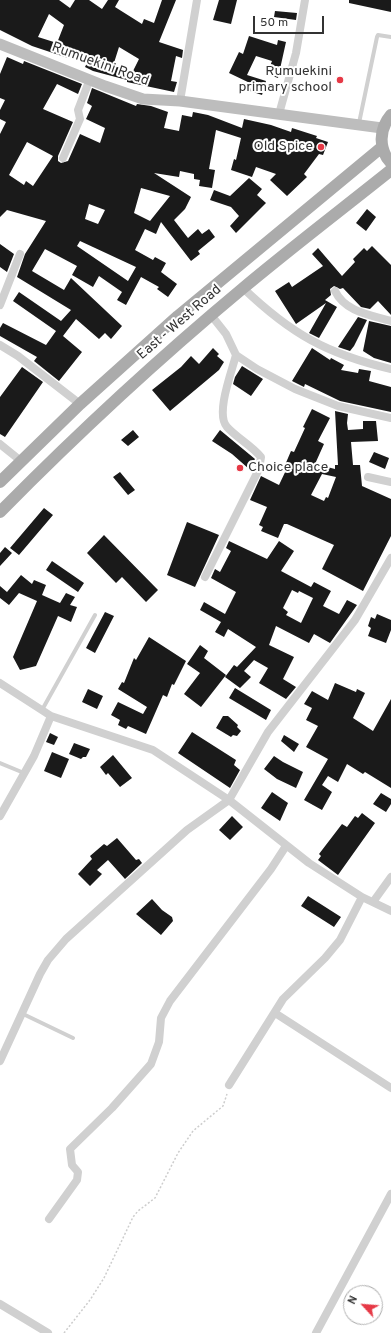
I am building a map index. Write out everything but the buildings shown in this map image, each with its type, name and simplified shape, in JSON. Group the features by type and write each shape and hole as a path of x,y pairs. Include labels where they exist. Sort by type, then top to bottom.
{"main road":[{"path":"391,115 382,128 382,147 386,158 391,163"},
{"name":"East - West Road","path":"0,482 80,404 178,316 382,147"},
{"name":"East - West Road","path":"0,512 93,421 211,315 391,170"}],"street":[{"path":"180,102 197,0"},
{"path":"279,114 296,53 305,0"},
{"name":"Rumuekini Road","path":"0,44 143,98 382,128"},
{"path":"63,158 80,119 78,110 90,79"},
{"path":"0,305 20,254"},
{"path":"243,288 270,314 324,348 361,362 391,368"},
{"path":"335,291 338,298 356,310 391,321"},
{"path":"211,315 226,334 236,355 257,369 294,389 338,406 391,418"},
{"path":"0,345 18,356 80,404"},
{"path":"205,578 259,469 261,457 253,447 226,426 222,417 223,406 236,355"},
{"path":"0,444 21,461"},
{"path":"368,477 391,482"},
{"path":"0,1061 21,1013 48,960 66,939 187,830 228,800 268,732 355,620 391,558"},
{"path":"0,683 50,716 153,750 228,800 286,846 362,897 391,911"},
{"path":"0,816 24,773 50,716"},
{"path":"49,1218 77,1180 78,1172 72,1165 70,1149 112,1108 151,1064 159,1042 161,1018 170,1001 271,869 286,846"},
{"path":"373,902 391,877"},
{"path":"229,1085 283,999 325,958 340,940 362,897"},
{"path":"274,1013 391,1088"},
{"path":"316,1333 391,1194"},
{"path":"0,1304 48,1333"}],"lane":[{"path":"359,126 377,37 378,35 391,37"},
{"path":"42,711 95,615"},
{"path":"0,763 24,773"},
{"path":"21,1013 73,1038"}],"path":[{"path":"64,1333 90,1300 104,1278 133,1217 138,1211 155,1198 178,1153 193,1131 223,1106 229,1085"}],"place":[{"name":"Rumuekini primary school","path":"340,80"},
{"name":"Old Spice","path":"321,147"},
{"name":"Choice place","path":"240,468"}]}
